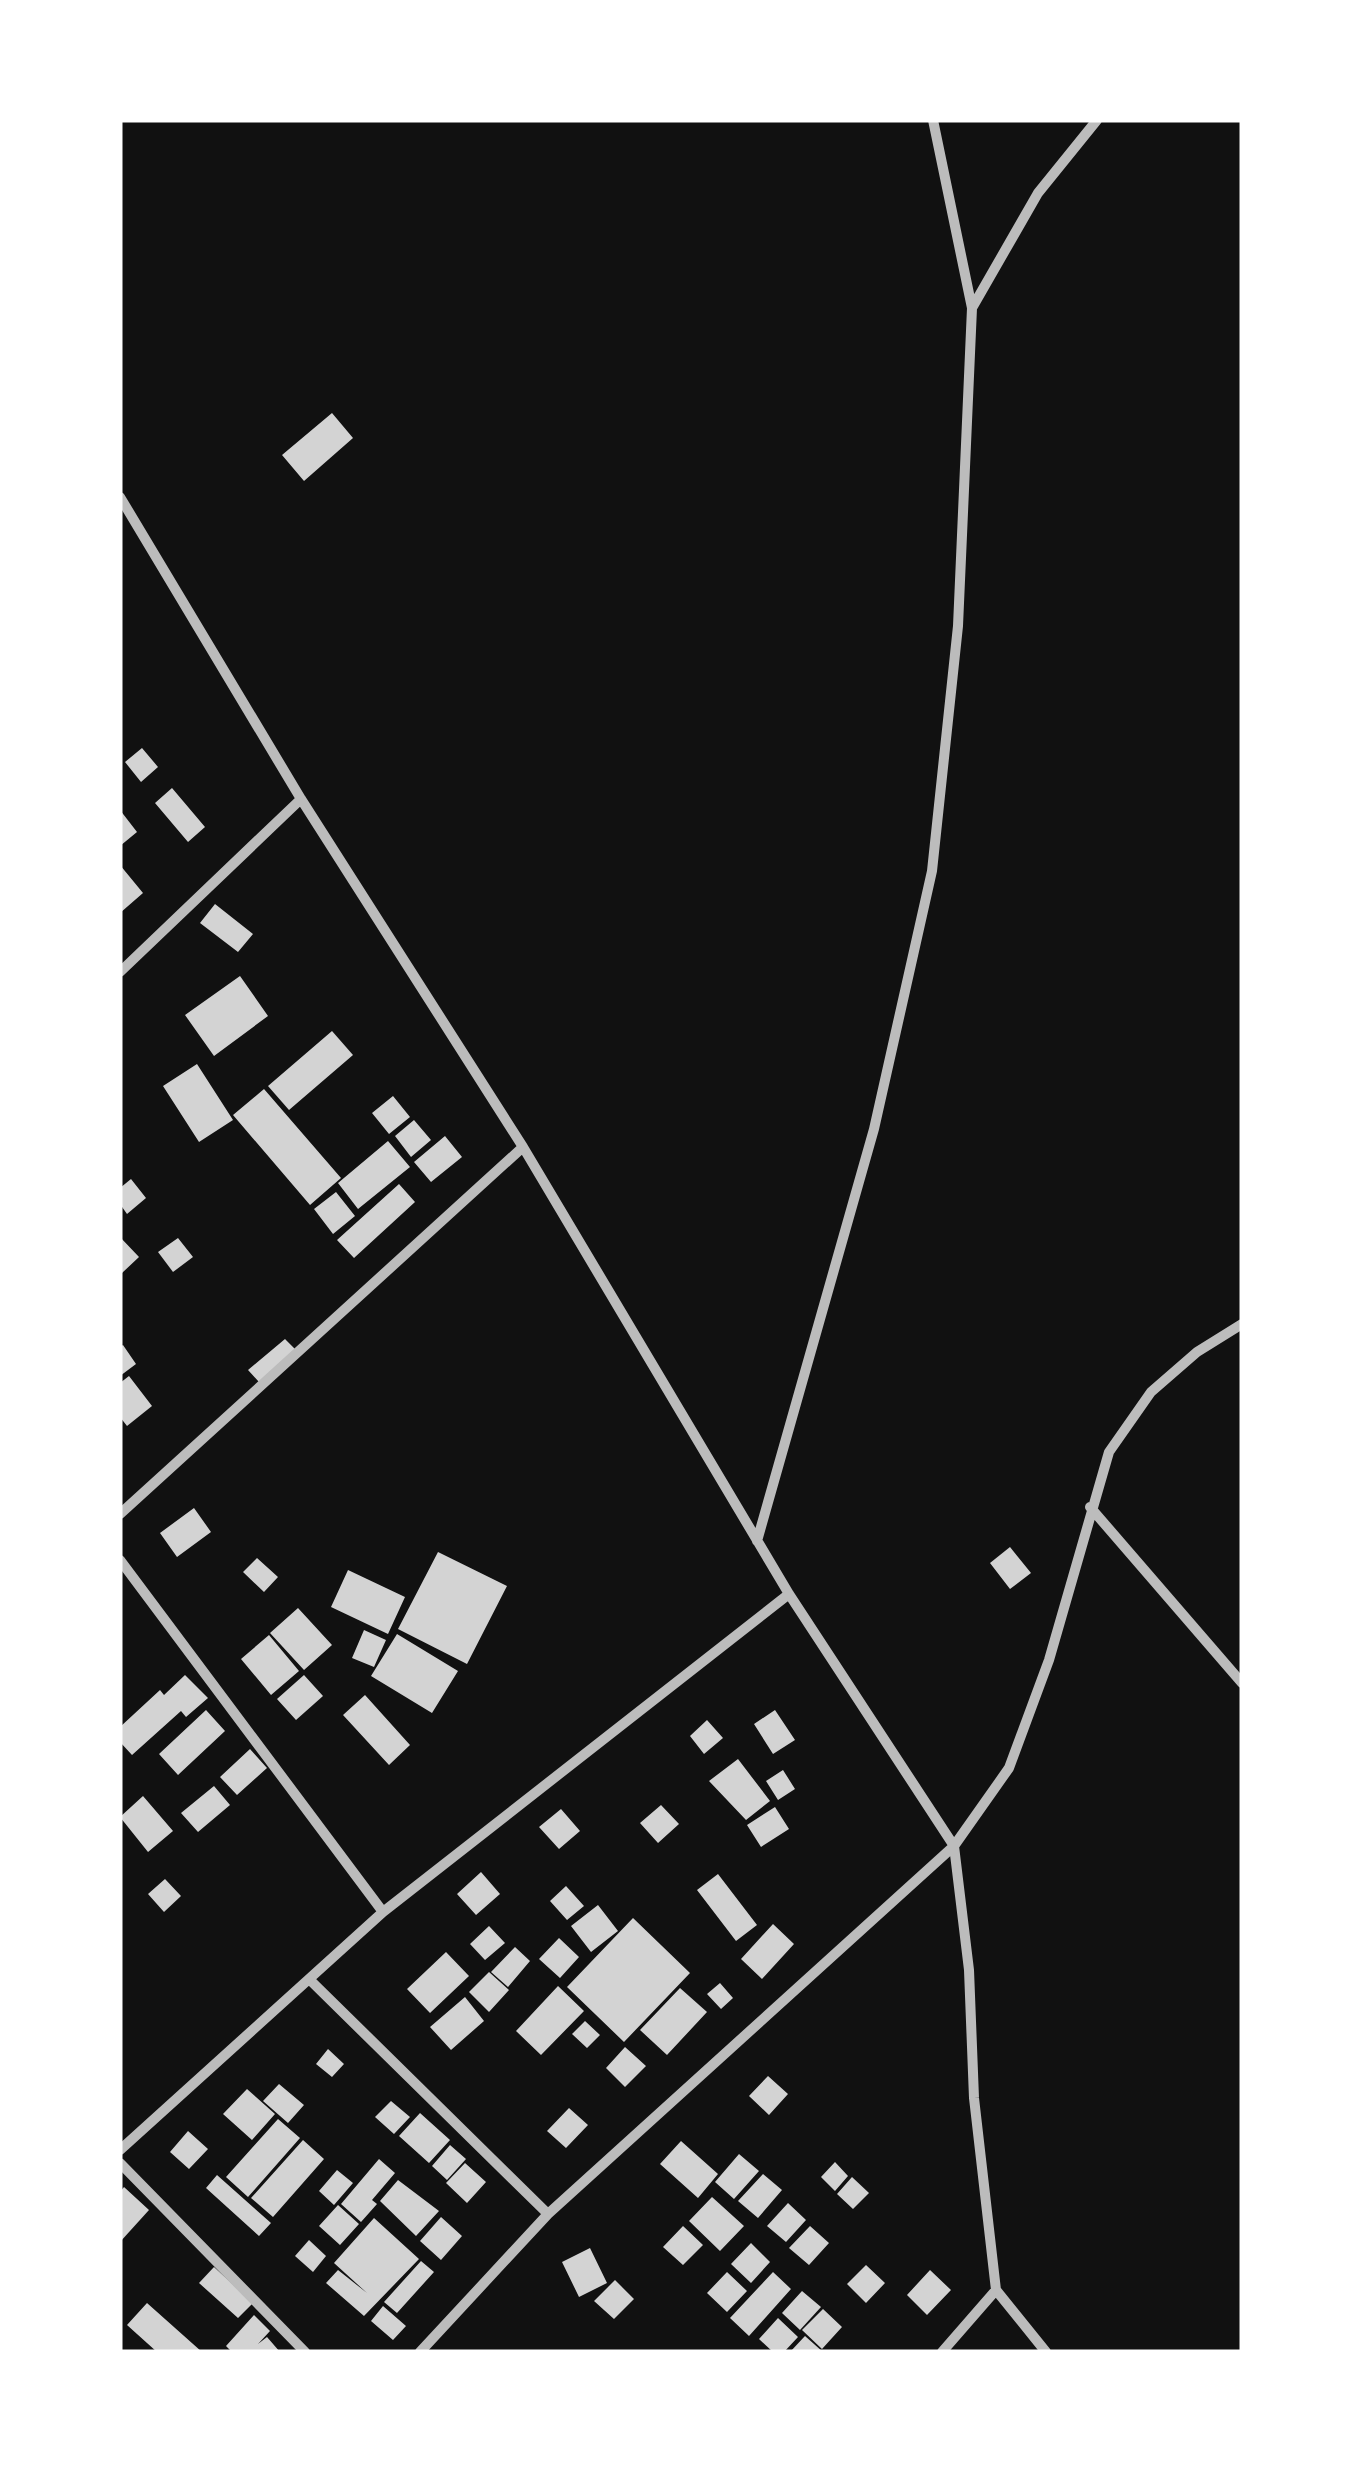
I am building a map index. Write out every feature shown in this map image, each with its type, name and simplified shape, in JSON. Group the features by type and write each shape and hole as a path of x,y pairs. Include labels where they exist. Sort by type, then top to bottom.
{"street":[{"path":"756,1542 874,1129 932,871 958,626 972,308 933,120"},
{"path":"972,308 1038,193 1097,120"},
{"path":"120,497 301,799 523,1148 788,1594 954,1846 969,1970 974,2098 996,2290 1046,2352"},
{"path":"120,972 301,799"},
{"path":"120,1514 523,1148"},
{"path":"420,2352 548,2214 954,1846 1009,1768 1049,1660 1090,1507 1109,1452 1151,1392 1197,1352 1242,1324"},
{"path":"1090,1507 1242,1683"},
{"path":"120,1560 383,1912"},
{"path":"120,2150 383,1912 788,1594"},
{"path":"311,1981 548,2214"},
{"path":"120,2163 305,2352"},
{"path":"942,2352 996,2290"}],"building":[{"path":"332,413 353,438 304,481 282,455"},
{"path":"142,748 158,767 141,782 125,762"},
{"path":"172,788 205,827 188,842 155,803"},
{"path":"120,810 137,832 120,846"},
{"path":"120,865 143,893 120,913"},
{"path":"215,904 253,934 238,952 200,923"},
{"path":"240,976 268,1016 214,1056 185,1015"},
{"path":"332,1031 353,1055 289,1110 268,1086"},
{"path":"197,1064 233,1120 199,1142 163,1086"},
{"path":"264,1089 341,1178 310,1205 233,1115"},
{"path":"393,1096 410,1117 389,1134 372,1113"},
{"path":"414,1120 431,1140 411,1157 395,1136"},
{"path":"445,1136 462,1157 431,1182 414,1162"},
{"path":"388,1141 410,1167 358,1209 338,1183"},
{"path":"131,1179 146,1198 127,1214 120,1204 120,1188"},
{"path":"399,1184 415,1202 354,1258 337,1240"},
{"path":"336,1192 355,1216 333,1234 314,1209"},
{"path":"120,1237 139,1257 122,1273 120,1271"},
{"path":"178,1238 193,1257 173,1272 158,1252"},
{"path":"285,1339 296,1350 259,1382 248,1370"},
{"path":"123,1345 136,1364 120,1376 120,1347"},
{"path":"129,1376 152,1406 127,1426 120,1417 120,1383"},
{"path":"194,1508 211,1532 177,1557 160,1533"},
{"path":"1010,1547 1031,1573 1010,1589 990,1563"},
{"path":"438,1552 507,1586 467,1664 398,1629"},
{"path":"257,1558 278,1577 264,1592 243,1572"},
{"path":"348,1570 405,1597 388,1634 331,1607"},
{"path":"298,1608 332,1645 304,1670 270,1633"},
{"path":"364,1630 386,1640 374,1667 352,1658"},
{"path":"397,1634 458,1671 432,1713 371,1676"},
{"path":"269,1635 299,1671 271,1695 241,1659"},
{"path":"185,1675 208,1698 186,1717 181,1711 132,1755 120,1742 120,1727 160,1690 164,1695"},
{"path":"304,1675 323,1696 296,1720 277,1699"},
{"path":"365,1695 410,1745 389,1765 343,1715"},
{"path":"206,1710 225,1731 178,1775 159,1754"},
{"path":"775,1710 795,1740 773,1754 754,1724"},
{"path":"707,1720 723,1738 704,1754 690,1736"},
{"path":"250,1749 267,1768 237,1795 220,1777"},
{"path":"738,1759 770,1801 746,1820 709,1781"},
{"path":"783,1770 795,1789 778,1800 766,1781"},
{"path":"214,1786 230,1805 198,1832 181,1813"},
{"path":"143,1796 173,1831 148,1852 120,1817"},
{"path":"661,1805 679,1824 658,1843 640,1823"},
{"path":"775,1807 789,1829 761,1847 747,1825"},
{"path":"561,1809 580,1831 559,1849 539,1827"},
{"path":"481,1872 500,1894 476,1915 457,1894"},
{"path":"718,1874 757,1925 736,1941 697,1890"},
{"path":"165,1879 181,1896 164,1912 148,1894"},
{"path":"566,1886 584,1906 567,1920 550,1901"},
{"path":"598,1905 618,1931 591,1952 571,1926"},
{"path":"633,1918 690,1973 624,2042 567,1987"},
{"path":"773,1924 794,1944 762,1979 741,1959"},
{"path":"489,1926 505,1943 485,1960 470,1944"},
{"path":"559,1938 579,1957 560,1978 539,1959"},
{"path":"515,1947 530,1961 508,1987 491,1972"},
{"path":"446,1952 469,1976 430,2013 407,1989"},
{"path":"489,1972 509,1990 489,2012 469,1992"},
{"path":"720,1983 733,1998 721,2009 707,1994"},
{"path":"558,1986 584,2011 541,2055 516,2031"},
{"path":"680,1988 707,2012 667,2055 640,2030"},
{"path":"465,1997 484,2021 451,2050 430,2027"},
{"path":"585,2021 600,2035 587,2048 572,2034"},
{"path":"625,2047 646,2066 625,2087 606,2068"},
{"path":"328,2049 344,2064 332,2077 316,2064"},
{"path":"768,2076 788,2094 769,2115 749,2096"},
{"path":"279,2084 304,2105 288,2123 263,2101"},
{"path":"247,2089 275,2114 252,2140 223,2114"},
{"path":"391,2101 410,2117 394,2134 375,2117"},
{"path":"569,2108 588,2125 566,2148 547,2131"},
{"path":"420,2113 450,2140 429,2163 399,2136"},
{"path":"278,2119 300,2138 248,2197 226,2177"},
{"path":"188,2131 208,2149 189,2169 170,2152"},
{"path":"303,2140 324,2159 273,2217 251,2198"},
{"path":"681,2141 718,2174 698,2198 660,2164"},
{"path":"450,2145 466,2159 447,2180 432,2166"},
{"path":"739,2154 759,2171 734,2199 715,2182"},
{"path":"379,2159 395,2173 372,2200 377,2204 361,2222 341,2204"},
{"path":"835,2162 848,2176 835,2191 821,2177"},
{"path":"465,2163 486,2182 467,2203 446,2183"},
{"path":"337,2170 353,2183 334,2205 319,2191"},
{"path":"763,2174 782,2190 758,2218 738,2201"},
{"path":"217,2175 271,2223 259,2236 206,2188"},
{"path":"852,2177 869,2193 853,2209 837,2194"},
{"path":"398,2180 439,2211 416,2236 380,2201"},
{"path":"124,2187 149,2210 120,2242 120,2192"},
{"path":"712,2197 744,2226 720,2251 689,2221"},
{"path":"788,2203 806,2220 786,2242 767,2226"},
{"path":"338,2205 359,2224 340,2245 319,2226"},
{"path":"441,2217 462,2236 441,2260 420,2241"},
{"path":"374,2218 419,2259 364,2316 326,2283 338,2270 367,2293 334,2263"},
{"path":"683,2226 703,2245 683,2265 663,2247"},
{"path":"810,2226 829,2243 809,2265 789,2248"},
{"path":"309,2240 326,2256 313,2272 295,2256"},
{"path":"751,2243 770,2262 751,2283 731,2264"},
{"path":"590,2248 607,2283 579,2297 562,2262"},
{"path":"421,2261 434,2272 397,2313 384,2302"},
{"path":"866,2265 885,2283 866,2303 847,2284"},
{"path":"214,2267 253,2303 238,2318 199,2283"},
{"path":"930,2270 951,2290 927,2315 907,2295"},
{"path":"727,2272 747,2291 727,2312 707,2293"},
{"path":"773,2272 791,2289 749,2336 730,2318"},
{"path":"615,2280 634,2299 614,2319 594,2301"},
{"path":"802,2291 821,2307 800,2330 782,2313"},
{"path":"147,2303 202,2352 157,2352 127,2325"},
{"path":"383,2306 406,2326 393,2340 371,2321"},
{"path":"823,2309 842,2327 822,2349 802,2330"},
{"path":"254,2315 270,2331 258,2344 267,2337 280,2352 232,2352 226,2346"},
{"path":"778,2318 798,2337 784,2352 773,2352 759,2339"},
{"path":"805,2336 823,2352 790,2352"}]}
